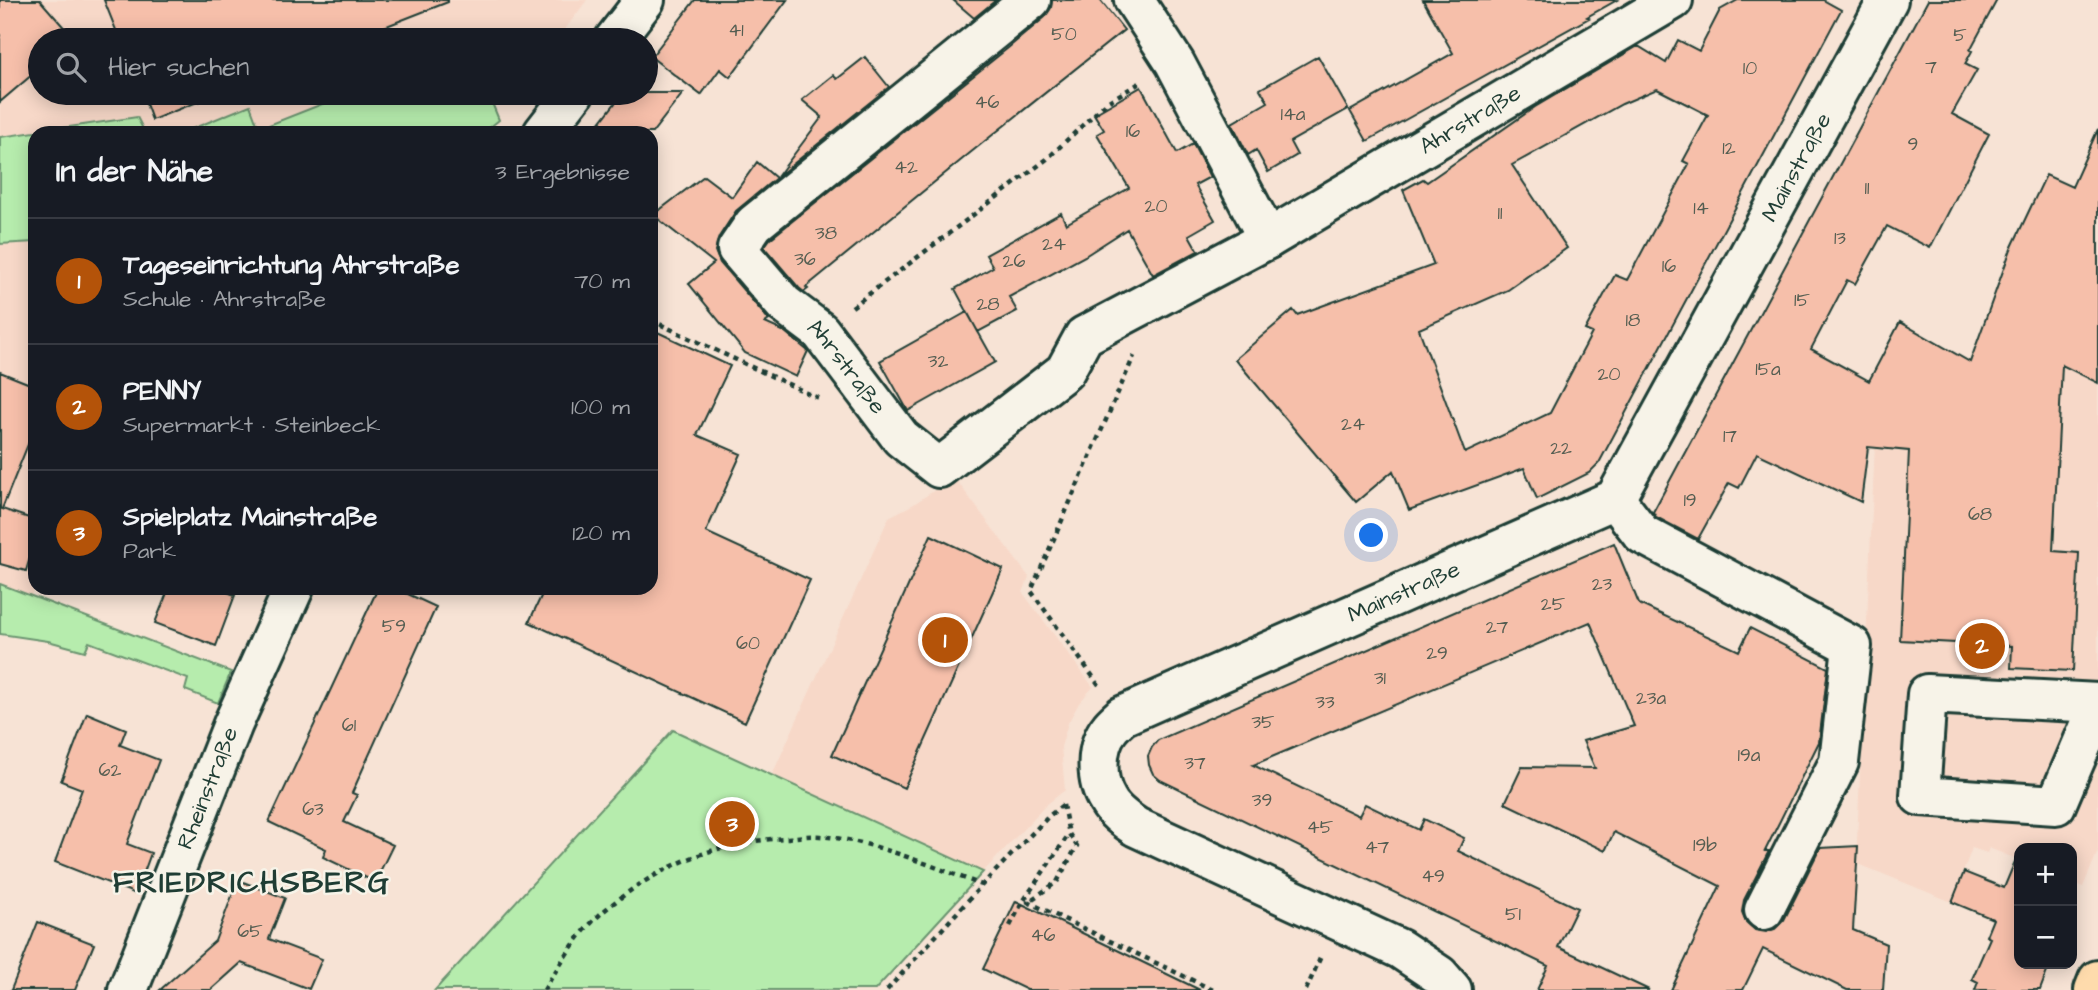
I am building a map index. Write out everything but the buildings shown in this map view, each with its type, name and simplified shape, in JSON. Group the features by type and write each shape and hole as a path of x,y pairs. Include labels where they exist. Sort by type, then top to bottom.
{"main road":[{"path":"2094,990 2098,980"}],"street":[{"path":"623,28 645,0"},
{"name":"Ahrstraße","path":"1031,0 754,224 737,249 784,304 820,331 901,438 939,468 1065,371 1084,336 1268,239 1673,0"},
{"path":"1134,0 1175,63 1268,239"},
{"name":"Mainstraße","path":"1122,716 1615,499 1888,0"},
{"path":"548,126 565,105"},
{"path":"1615,499 1642,534 1852,646 1839,762 1764,910"},
{"name":"Rheinstraße","path":"128,990 233,724 291,595"},
{"path":"1927,694 2098,705 2090,751 2056,805 1920,796 1927,694"},
{"path":"1122,716 1109,729 1100,748 1099,768 1107,801 1118,813 1136,827 1400,948 1439,975 1452,990"}],"path":[{"path":"820,331 1047,159 1107,102 1175,63"},
{"path":"1122,716 1031,591 1161,295"},
{"path":"658,323 825,401"},
{"path":"887,990 1049,816 1063,804 1101,785"},
{"path":"1063,804 1069,834 1077,846 1057,881 1028,902 1213,990"},
{"path":"1010,926 1022,903 1069,834"},
{"path":"544,990 564,957 603,911 650,877 705,851 761,839 820,836 892,851 982,886"}],"shaded area":[{"path":"0,0 587,0 566,28 28,28 28,105 249,105 199,126 142,126 137,117 75,126 28,126 28,133 0,137"},
{"path":"249,105 320,105 267,126 258,126"},
{"path":"28,242 28,595 0,584 0,244"},
{"path":"1984,326 2098,383 2098,851 2083,887 2077,885 2077,843 2014,843 2014,858 1989,848 1987,853 1972,848 1952,902 1856,863 1875,444 1974,380"},
{"path":"954,477 1029,577 1023,593 1093,687 1079,703 1068,723 1061,747 1065,790 1046,805 983,872 772,775 889,517"}],"green space":[{"path":"250,105 258,126 199,126"},
{"path":"320,105 493,105 499,120 492,126 267,126"},
{"path":"137,117 142,126 75,126"},
{"path":"28,133 28,242 0,244 0,137"},
{"path":"0,584 231,672 218,703 185,690 188,679 89,642 85,651 48,641 0,634"},
{"path":"673,730 983,872 875,990 435,990"}],"place":[{"name":"Tageseinrichtung Ahrstraße","path":"945,640"},
{"name":"PENNY","path":"1982,646"},
{"name":"Spielplatz Mainstraße","path":"732,824"}],"district":[{"name":"FRIEDRICHSBERG","path":"252,883"}]}
